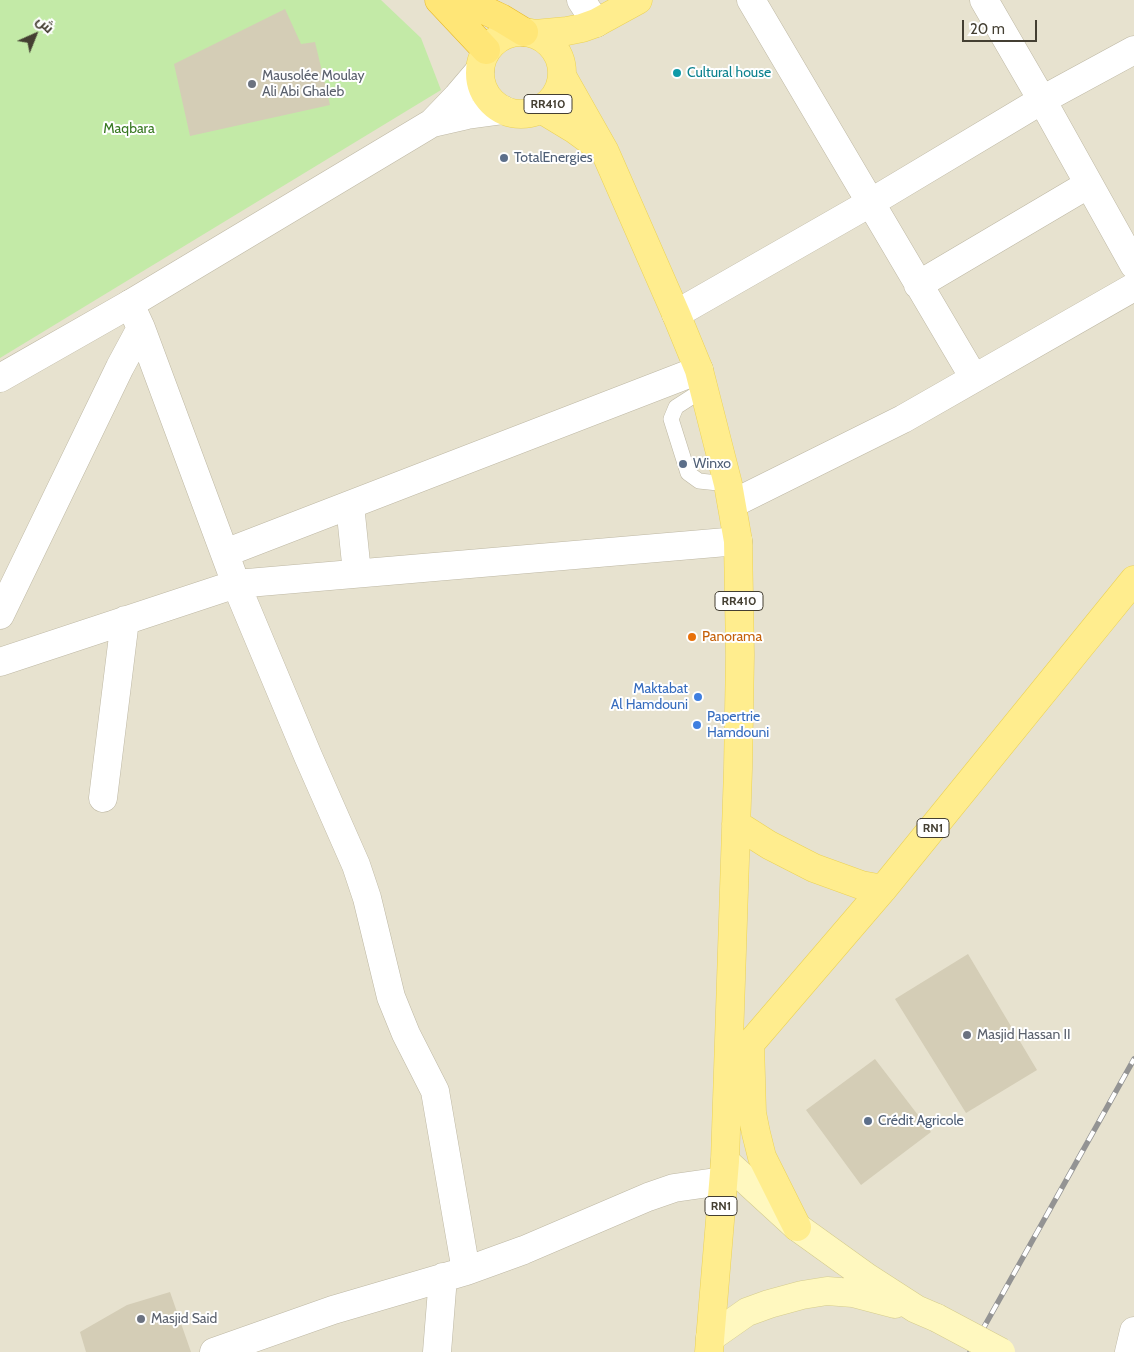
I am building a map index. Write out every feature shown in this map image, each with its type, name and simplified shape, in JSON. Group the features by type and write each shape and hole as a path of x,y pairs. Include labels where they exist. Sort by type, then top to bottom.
{"highway":[{"path":"439,0 483,60"},
{"name":"RR410","path":"463,0 530,33"}],"main road":[{"path":"504,110 493,103 485,94 481,82 483,60 494,42 502,36 513,32 567,32 596,22 638,0"},
{"path":"562,70 577,42 596,22"},
{"name":"RR410","path":"530,33 547,41 556,52 562,70 605,152 676,314 701,380 730,494 738,541 740,655 728,1074"},
{"name":"RR410","path":"504,110 516,114 529,113 541,109 556,95 562,70"},
{"name":"RR410","path":"541,109 574,129 605,152"},
{"name":"RN1","path":"710,1345 724,1171 728,1074 750,1044 883,889 1134,580"},
{"path":"736,824 776,849 814,868 861,885 883,889"},
{"path":"750,1044 752,1112 756,1134 762,1157 797,1227"},
{"path":"724,1171 868,1278 927,1314 1002,1352"},
{"path":"710,1345 747,1312 802,1295 827,1291 853,1293 927,1314"}],"street":[{"path":"581,0 596,22"},
{"path":"750,0 974,378"},
{"path":"984,0 1134,265"},
{"path":"676,314 870,203 1042,100 1134,50"},
{"path":"0,378 136,316 432,122 457,97 483,60"},
{"path":"432,122 504,110"},
{"path":"918,285 1089,184"},
{"path":"730,494 903,419 1134,287"},
{"path":"136,316 236,584 356,865 367,898 391,997 406,1034 435,1091 455,1274 437,1352"},
{"path":"0,615 120,367 136,316"},
{"path":"225,553 701,380"},
{"path":"350,506 357,573"},
{"path":"0,662 236,584 738,541"},
{"path":"103,798 125,620"},
{"path":"214,1352 333,1310 455,1274 524,1250 648,1197 724,1171"},
{"path":"1129,1352 1134,1331"}],"lane":[{"path":"701,380 676,407 671,419 688,473 699,481 730,494"}],"shaded area":[{"path":"0,0 1134,0 1134,1352 0,1352"}],"green space":[{"name":"Maqbara","path":"0,0 381,0 421,38 441,90 0,358"}],"building":[{"name":"Mausolée Moulay Ali Abi Ghaleb","path":"285,9 301,44 315,42 330,105 190,136 174,64"},
{"name":"Masjid Hassan II","path":"968,954 1037,1070 966,1113 895,999"},
{"name":"Crédit Agricole","path":"875,1059 931,1132 861,1185 806,1110"},
{"name":"Masjid Said","path":"170,1292 191,1352 86,1352 80,1332 127,1305"}],"railway":[{"path":"970,1352 1134,1059"}],"place":[{"name":"Cultural house","path":"677,73"},
{"name":"Mausolée Moulay Ali Abi Ghaleb","path":"252,84"},
{"name":"TotalEnergies","path":"504,158"},
{"name":"Winxo","path":"683,464"},
{"name":"Panorama","path":"692,637"},
{"name":"Maktabat Al Hamdouni","path":"698,697"},
{"name":"Papertrie Hamdouni","path":"697,725"},
{"name":"Masjid Hassan II","path":"967,1035"},
{"name":"Crédit Agricole","path":"868,1121"},
{"name":"Masjid Said","path":"141,1319"}]}
